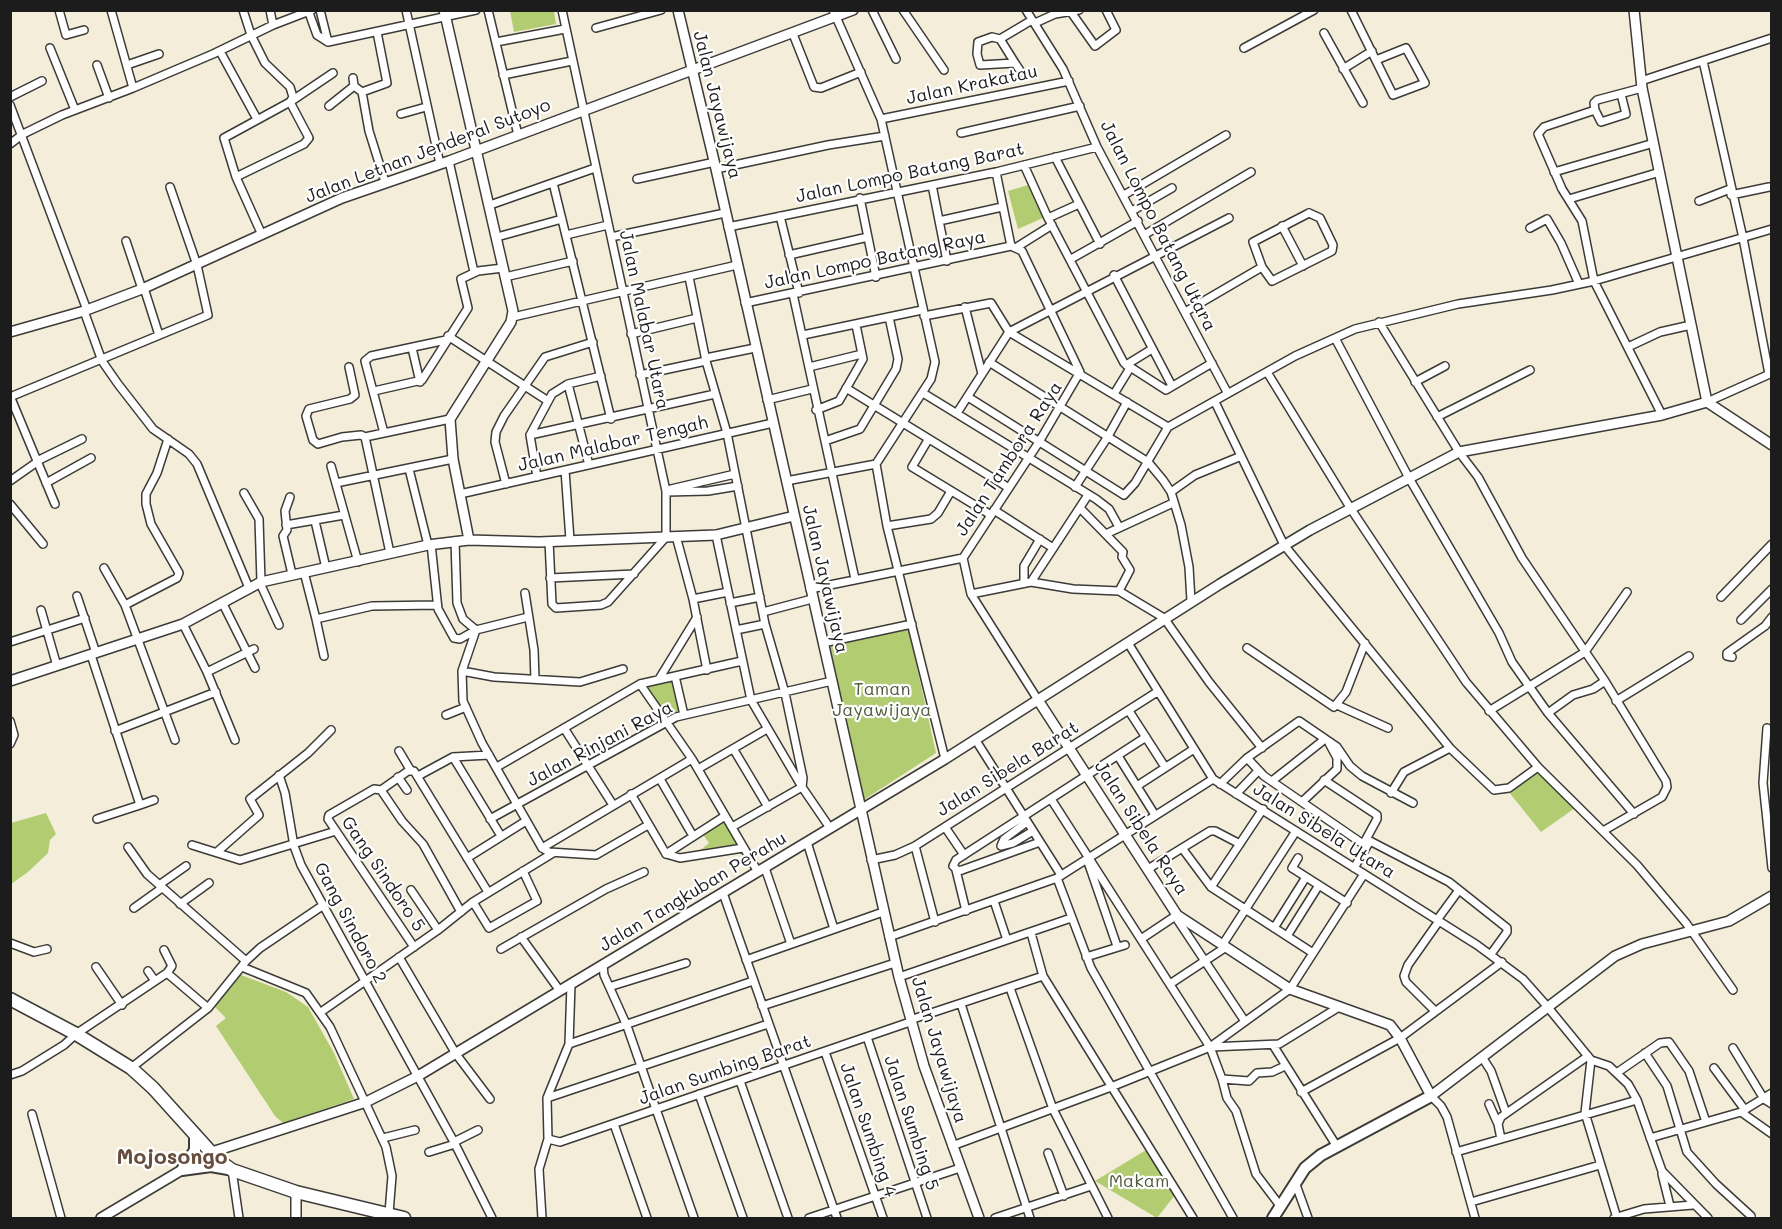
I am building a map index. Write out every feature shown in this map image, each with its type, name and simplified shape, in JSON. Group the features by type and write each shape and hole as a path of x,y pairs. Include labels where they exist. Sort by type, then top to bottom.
{"highway":[{"path":"10,999 76,1034 131,1068 153,1088 218,1161 232,1170 296,1192 404,1218"}],"main road":[{"name":"Jalan Jayawijaya","path":"678,10 895,963 910,1021 979,1218"},
{"name":"Jalan Letnan Jenderal Sutoyo","path":"10,332 86,311 143,289 336,200 793,34 835,14 853,10"},
{"path":"1634,10 1642,85 1707,402 1772,446"},
{"path":"445,14 490,205 513,317 450,419 453,459 469,540"},
{"name":"Jalan Tangkuban Perahu","path":"101,1218 212,1152 366,1102 418,1076 945,759 1128,643 1166,616 1284,545 1459,452 1662,416 1707,402"},
{"path":"10,681 183,624 260,582 358,562 390,553 469,540 549,541 716,535 794,516"},
{"name":"Jalan Sibela Raya","path":"1038,700 1176,915 1290,989 1339,1008 1383,1021 1400,1038 1431,1096"},
{"path":"1273,1218 1305,1168 1336,1145 1431,1096 1546,1005 1615,956 1652,941 1729,921 1772,896"},
{"path":"182,1170 195,1150 195,1134"},
{"path":"182,1170 211,1166 232,1170"},
{"path":"296,1192 296,1218"}],"street":[{"path":"59,10 66,35 84,30"},
{"path":"111,10 133,88"},
{"path":"236,177 308,141 308,135 290,102 292,93 287,82 265,63 252,37 243,10"},
{"path":"270,10 273,25"},
{"path":"320,10 328,42"},
{"path":"406,10 426,107 445,162 474,272"},
{"path":"10,144 23,134 75,110 133,88 252,37 273,25 310,11 317,35 328,42 409,25 445,14 476,10"},
{"path":"488,10 518,135"},
{"name":"Jalan Malabar Utara","path":"562,10 666,491 671,537 693,598 707,669"},
{"path":"596,28 661,10"},
{"path":"872,10 896,59"},
{"path":"903,10 944,70"},
{"name":"Jalan Lompo Batang Utara","path":"1026,10 1069,81 1097,147 1227,392"},
{"path":"1015,63 980,65 977,54 978,42 986,38 1000,39 1034,21 1054,14 1075,11 1095,46 1116,30 1106,10"},
{"path":"1244,48 1314,10"},
{"path":"1351,10 1372,51 1376,60 1393,94 1425,83 1406,48 1376,60"},
{"path":"835,14 881,119 935,368 923,393 876,464 887,526 945,759"},
{"path":"496,42 565,28"},
{"path":"362,92 387,83 377,32"},
{"path":"1324,33 1363,103"},
{"path":"793,34 814,87 821,88 861,72"},
{"path":"1621,94 1626,112 1624,116 1602,123 1595,110 1594,101 1621,94 1703,61 1772,38"},
{"path":"1000,39 1021,72"},
{"path":"50,48 75,110"},
{"path":"1343,69 1372,51"},
{"path":"127,64 159,54"},
{"path":"222,55 257,119"},
{"path":"503,75 572,61"},
{"path":"1703,61 1743,238 1770,374 1707,402"},
{"path":"97,65 109,98"},
{"path":"262,235 236,177 224,138 290,102 333,73"},
{"path":"10,97 42,81"},
{"name":"Jalan Krakatau","path":"881,119 1069,81"},
{"path":"329,106 353,82 362,92 369,131 385,182"},
{"path":"10,105 23,134 102,361 146,422 189,454 197,464 249,588"},
{"path":"961,133 1080,106"},
{"path":"401,114 426,107"},
{"path":"1595,110 1538,131 1554,172 1582,221 1594,281 1662,416"},
{"path":"1124,195 1226,135"},
{"path":"637,179 885,136"},
{"path":"1554,172 1654,143"},
{"name":"Jalan Lompo Batang Barat","path":"728,227 860,198 996,172 1097,147"},
{"path":"1056,157 1100,244"},
{"path":"1024,165 1050,222 1128,366 1163,390 1212,363"},
{"path":"490,205 595,168"},
{"path":"996,172 1002,207 1014,246 1079,366 1079,376"},
{"path":"1144,235 1251,172"},
{"path":"1569,199 1660,172"},
{"path":"554,183 611,418"},
{"path":"932,185 947,261"},
{"path":"55,504 11,397 202,319 209,312 197,265 170,187"},
{"path":"1699,201 1731,192 1769,187"},
{"path":"1132,211 1172,188"},
{"path":"860,198 876,276"},
{"name":"Jalan Lompo Batang Raya","path":"745,303 1014,246 1079,204"},
{"path":"939,221 1002,207"},
{"path":"611,237 725,213"},
{"path":"1310,213 1320,218 1334,248 1304,266 1275,281 1270,280 1262,267 1253,242 1310,213"},
{"path":"780,216 816,410 855,579"},
{"path":"957,413 1009,332 1114,275 1229,218"},
{"path":"496,237 562,219"},
{"path":"1530,228 1547,219 1561,243 1579,284"},
{"path":"1071,259 1138,221"},
{"path":"566,235 608,225"},
{"path":"1282,226 1304,266"},
{"path":"968,396 1124,495 1148,462 1168,427 1215,402 1227,392 1335,338 1379,322 1458,303 1594,281 1772,229"},
{"path":"789,255 868,237"},
{"path":"126,241 158,332"},
{"path":"374,391 420,382 468,308 460,280 474,272 504,272 573,261"},
{"path":"513,317 623,294 737,266"},
{"path":"1185,312 1262,267"},
{"path":"1114,275 1172,387"},
{"path":"689,278 706,359 738,486 765,624 785,693 803,778 802,787"},
{"path":"803,335 889,317 991,303 1009,332 1079,376 1168,427"},
{"path":"965,307 982,374"},
{"path":"825,441 856,433 898,364 889,317"},
{"path":"631,334 698,318"},
{"path":"1379,322 1459,452 1479,477 1522,558 1605,681 1666,781 1667,787 1662,797 1603,831"},
{"path":"816,410 837,403 861,362 862,354 856,325"},
{"path":"1628,347 1660,332 1691,325"},
{"path":"384,433 366,360 371,356 447,338 548,401"},
{"path":"1335,338 1409,478 1499,633 1512,662 1548,713 1634,814"},
{"path":"506,484 495,442 496,432 523,386 545,357 592,342"},
{"path":"412,348 420,382"},
{"path":"640,375 755,348"},
{"path":"1114,394 1128,366 1152,349"},
{"path":"809,367 862,354"},
{"path":"989,362 1148,462 1171,492 1186,550 1190,602"},
{"path":"1415,382 1445,366"},
{"path":"349,367 355,395 350,399 309,409 306,416 313,440 318,444 342,437 361,435 365,437 450,419"},
{"path":"1437,417 1530,370"},
{"path":"1267,372 1351,509 1466,682 1538,767 1637,865 1733,990"},
{"path":"537,477 530,435 552,394 568,384 601,376"},
{"name":"Jalan Tambora Raya","path":"963,558 1029,459 1079,376"},
{"path":"568,384 589,465"},
{"path":"846,388 1009,488"},
{"path":"767,400 812,389"},
{"path":"923,393 1106,506 1119,527"},
{"path":"530,435 579,426 715,394"},
{"path":"1075,486 1107,438 1127,402"},
{"path":"1215,402 1239,457 1284,545 1450,747 1494,790 1509,788 1538,767"},
{"name":"Jalan Malabar Tengah","path":"460,494 773,423"},
{"path":"365,437 390,553"},
{"path":"125,605 171,581 179,573 151,524 146,504 146,494 158,473 168,439"},
{"path":"10,481 37,462 82,440"},
{"path":"928,440 912,467 1053,548"},
{"path":"1171,492 1195,474 1239,457"},
{"path":"46,483 92,458"},
{"path":"336,483 453,459"},
{"path":"786,481 876,464"},
{"path":"331,466 358,562"},
{"path":"409,469 429,545 437,604 443,622 454,638 460,639 476,630 528,617"},
{"path":"566,470 570,540"},
{"path":"666,491 735,474"},
{"path":"666,491 708,491 738,486"},
{"path":"887,526 931,519 938,513 951,491"},
{"path":"244,494 259,519 260,582 279,625"},
{"path":"1028,582 1088,495"},
{"path":"290,497 285,511 287,530 282,536 292,574"},
{"path":"1108,533 1173,503"},
{"path":"10,504 43,544"},
{"path":"1080,508 1123,552 1122,557 1130,570 1119,591"},
{"path":"286,525 344,514"},
{"path":"315,521 326,568"},
{"path":"716,535 751,700 802,787 830,828"},
{"path":"549,541 552,604 556,608 603,604 671,537"},
{"path":"1028,582 1024,566 1040,539"},
{"path":"455,541 457,603 463,618 476,630"},
{"path":"1720,597 1772,544"},
{"path":"763,612 855,579 963,558 971,594 1038,700"},
{"path":"104,568 125,605 176,740"},
{"path":"304,572 324,656"},
{"path":"550,578 634,574"},
{"path":"971,594 1028,582 1073,589 1119,591 1166,616 1209,682 1262,748"},
{"path":"1741,620 1772,589"},
{"path":"693,598 728,592"},
{"path":"1489,711 1585,652 1627,592"},
{"path":"525,593 536,664 535,679"},
{"path":"77,596 115,731 140,805"},
{"path":"730,603 760,597"},
{"path":"223,604 250,650 255,668"},
{"path":"316,619 372,606 437,604"},
{"path":"41,610 57,666"},
{"path":"659,679 697,617"},
{"path":"1732,657 1727,656 1727,653 1765,626 1772,617"},
{"path":"10,642 85,618"},
{"path":"183,624 216,692 235,740"},
{"path":"736,630 765,624"},
{"path":"823,643 912,624"},
{"path":"476,630 462,671 462,691 466,707 489,755 542,848 553,852 596,855 648,825"},
{"name":"Jalan Sibela Utara","path":"1128,643 1157,692 1217,782 1502,962 1523,979 1590,1058"},
{"path":"1337,705 1346,692 1365,643"},
{"path":"1247,648 1335,707 1337,705 1388,728"},
{"path":"207,672 250,650"},
{"path":"1616,701 1689,656"},
{"path":"497,767 640,684 742,661"},
{"path":"462,671 494,677 580,682 622,669"},
{"path":"675,676 684,715"},
{"name":"Jalan Rinjani Raya","path":"490,819 666,721 832,681"},
{"path":"1548,713 1573,695 1593,689 1605,681"},
{"path":"640,684 692,759 743,848 761,870 791,944"},
{"path":"115,731 216,692"},
{"name":"Jalan Sibela Barat","path":"871,861 895,855 915,846 1157,692"},
{"path":"446,715 466,707"},
{"path":"1129,711 1165,767"},
{"path":"10,721 14,735 10,744"},
{"path":"890,937 1059,876 1155,815 1217,782 1246,758 1299,721 1337,747 1352,769 1391,793 1413,803"},
{"path":"564,728 613,805"},
{"path":"1767,728 1763,783 1772,868"},
{"path":"698,769 767,729"},
{"path":"217,852 259,815 250,799 308,753 331,730"},
{"path":"966,911 953,863 1025,819 1051,799 1146,737"},
{"path":"975,739 1059,876 1071,918 1086,957 1233,1218"},
{"path":"1303,801 1337,770 1338,764 1326,740"},
{"path":"1272,781 1326,740"},
{"path":"1391,793 1400,776 1450,747"},
{"path":"1137,786 1194,749"},
{"path":"734,750 768,807"},
{"path":"399,751 411,771 418,776 488,892"},
{"path":"418,776 453,756 489,755"},
{"path":"453,756 501,836"},
{"path":"1118,756 1155,815"},
{"path":"1246,758 1258,771 1363,844"},
{"path":"542,848 692,759"},
{"path":"411,771 398,777 381,790 402,821 423,844 461,912"},
{"path":"1236,794 1258,771"},
{"name":"Gang Sindoro 2","path":"279,775 294,846 322,906 455,1143 492,1218"},
{"path":"398,777 407,790"},
{"path":"660,779 693,836"},
{"path":"1324,780 1378,817 1353,867"},
{"path":"732,827 802,787"},
{"name":"Gang Sindoro 5","path":"381,790 374,789 328,817 414,946"},
{"path":"631,794 666,854 680,858 743,848"},
{"path":"1051,799 1210,1047 1227,1098 1236,1111 1256,1174 1281,1207"},
{"path":"97,819 154,800"},
{"path":"1211,887 1263,809"},
{"path":"666,854 725,816"},
{"path":"1025,819 1001,846 1012,843 1033,831"},
{"path":"467,858 526,821"},
{"path":"945,827 964,855"},
{"path":"1148,869 1212,830 1240,844"},
{"path":"192,845 240,860 294,846 336,831"},
{"path":"1170,984 1225,945 1245,909 1296,831"},
{"path":"1353,867 1368,842 1372,841 1459,890 1508,930 1491,954"},
{"path":"807,842 834,929"},
{"path":"956,870 962,870 1040,842"},
{"path":"915,846 935,922"},
{"path":"128,847 141,867 244,964 296,987 312,999 321,1012 383,1138 392,1176 389,1214"},
{"path":"1182,848 1211,887 1313,953"},
{"path":"321,1012 438,930 472,902 553,852"},
{"path":"1086,957 1121,945 1089,858"},
{"path":"1299,858 1292,868 1347,903"},
{"path":"134,908 186,866"},
{"path":"472,902 489,928 537,901 523,871"},
{"path":"501,949 606,889 644,872"},
{"path":"952,1146 1111,1088 1210,1047 1244,1020 1290,989 1364,874"},
{"path":"1274,928 1306,877"},
{"path":"180,904 209,883"},
{"path":"1287,936 1319,885"},
{"path":"411,890 438,930"},
{"path":"1435,1011 1406,982 1404,976 1408,965 1459,890"},
{"path":"723,893 837,1218"},
{"path":"994,901 1007,940"},
{"path":"131,1068 208,1008 260,948 322,906"},
{"path":"746,960 883,912"},
{"path":"1141,939 1176,915 1244,1020"},
{"path":"899,977 1071,918"},
{"path":"1031,933 1043,976 1193,1218"},
{"path":"521,937 560,991"},
{"path":"10,944 34,952 47,950"},
{"path":"10,1075 22,1071 51,1053 167,973 172,966 164,950"},
{"path":"399,957 456,1054 490,1099"},
{"path":"1301,1092 1400,1038 1502,962"},
{"path":"612,986 686,963"},
{"path":"762,1006 895,963"},
{"path":"603,965 604,975 612,986 627,1026 694,1218"},
{"path":"96,967 122,1005"},
{"path":"148,971 155,981"},
{"path":"167,973 208,1008"},
{"name":"Jalan Sumbing Barat","path":"548,1139 560,1142 1043,976"},
{"path":"568,1044 627,1026 753,981"},
{"path":"542,1218 539,1168 548,1139 547,1098 568,1044 571,984"},
{"path":"1010,988 1053,1109 1108,1218"},
{"path":"960,1004 1030,1218"},
{"path":"1210,1047 1273,1045 1339,1008"},
{"path":"547,1098 768,1023"},
{"name":"Jalan Sumbing 5","path":"867,1037 927,1218"},
{"path":"1618,1072 1664,1041 1671,1043 1689,1071 1706,1122"},
{"path":"1273,1045 1336,1145"},
{"path":"1733,1048 1764,1099 1772,1104"},
{"name":"Jalan Sumbing 4","path":"825,1052 883,1218"},
{"path":"1645,1053 1667,1086 1687,1152 1751,1216"},
{"path":"1482,1057 1491,1071 1506,1113"},
{"path":"1590,1058 1618,1072 1637,1100 1662,1171 1670,1206"},
{"path":"1590,1058 1585,1113 1616,1218 1644,1209 1693,1205"},
{"path":"1498,1124 1506,1113 1590,1058"},
{"path":"1222,1079 1249,1081 1257,1073 1272,1072 1285,1066"},
{"path":"1713,1068 1743,1111 1772,1134"},
{"path":"740,1081 788,1218"},
{"path":"1650,1138 1743,1111 1772,1093"},
{"path":"699,1094 743,1218"},
{"path":"1431,1096 1444,1111 1475,1218"},
{"path":"1456,1152 1585,1113 1637,1100"},
{"path":"1489,1104 1498,1124 1501,1139"},
{"path":"32,1114 61,1218"},
{"path":"614,1124 647,1218"},
{"path":"383,1138 415,1130"},
{"path":"429,1152 455,1143 478,1130"},
{"path":"1048,1153 1064,1196"},
{"path":"1470,1202 1600,1165"},
{"path":"809,1218 960,1168"},
{"path":"232,1170 239,1218"},
{"path":"1662,1171 1708,1218"},
{"path":"1295,1182 1308,1218"},
{"path":"995,1218 1027,1210 1090,1186"}],"green space":[{"path":"510,11 554,11 556,24 514,32"},
{"path":"1028,185 1043,218 1018,229 1008,191"},
{"name":"Taman Jayawijaya","path":"908,627 936,753 862,801 827,646"},
{"path":"674,679 681,714 667,719 643,685"},
{"path":"1538,769 1575,808 1541,832 1508,791"},
{"path":"46,813 56,834 50,840 48,853 11,884 11,823"},
{"path":"724,819 739,847 697,853 709,843 702,833"},
{"path":"241,975 286,992 308,1007 334,1053 354,1099 283,1123 275,1116 216,1026 226,1018 214,1006"},
{"name":"Makam","path":"1146,1150 1175,1195 1157,1218 1095,1181"}],"district":[{"name":"Mojosongo","path":"172,1158"}]}
